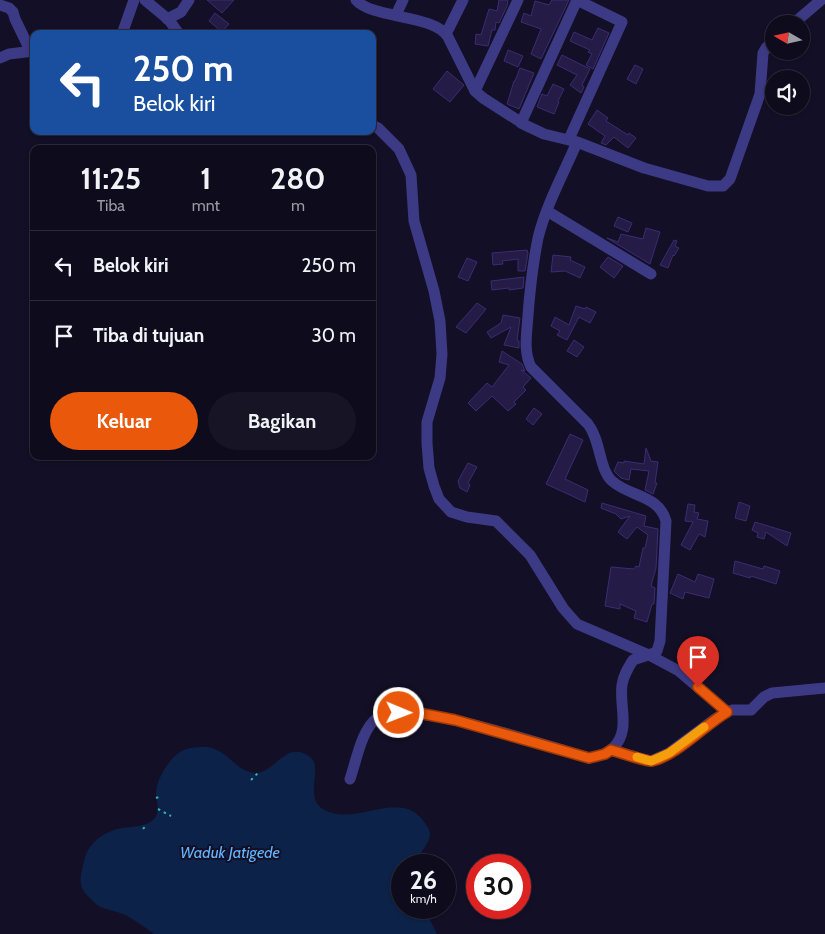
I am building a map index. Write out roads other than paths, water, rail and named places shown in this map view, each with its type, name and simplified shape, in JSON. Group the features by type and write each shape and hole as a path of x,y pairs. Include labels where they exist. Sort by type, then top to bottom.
{"street":[{"path":"123,30 134,0"},
{"path":"145,0 167,19 176,30"},
{"path":"167,19 181,12 189,0"},
{"path":"356,0 368,8 420,21 443,31 475,91 521,123 544,134 573,140 644,168 708,186 726,185 730,179 760,94 763,53 765,50"},
{"path":"396,15 404,0"},
{"path":"446,34 463,0"},
{"path":"475,91 518,0"},
{"path":"350,778 371,724 380,716 387,714 424,714 440,717 589,758 605,754 611,750 621,737 623,730 621,695 623,679 633,660 656,651 660,641 666,521 664,514 654,503 631,493 610,479 603,466 594,432 531,367 527,358 526,347 530,295 538,238 573,140 622,22 577,0 521,123"},
{"path":"804,15 821,0"},
{"path":"0,5 9,8 13,12 14,19 30,48"},
{"path":"0,58 9,54 30,52"},
{"path":"376,127 399,149 411,175 414,221 434,291 440,321 441,370 427,422 429,468 439,499 451,512 467,517 496,521 530,555 564,608 577,624 649,655 679,671 727,712"},
{"path":"547,211 651,274"},
{"path":"611,750 651,761 669,753 727,712 732,710 751,710 764,697 772,693 825,688"}],"water":[{"name":"Waduk Jatigede","path":"195,747 214,749 243,769 256,773 263,772 287,754 294,752 302,753 310,757 314,762 314,797 317,804 335,814 361,813 399,807 411,810 427,825 430,834 420,854 391,854 391,919 430,919 437,934 154,934 126,915 97,905 83,891 81,882 84,861 91,846 109,832 146,824 154,819 158,810 156,793 161,775 174,757 186,749"}]}
